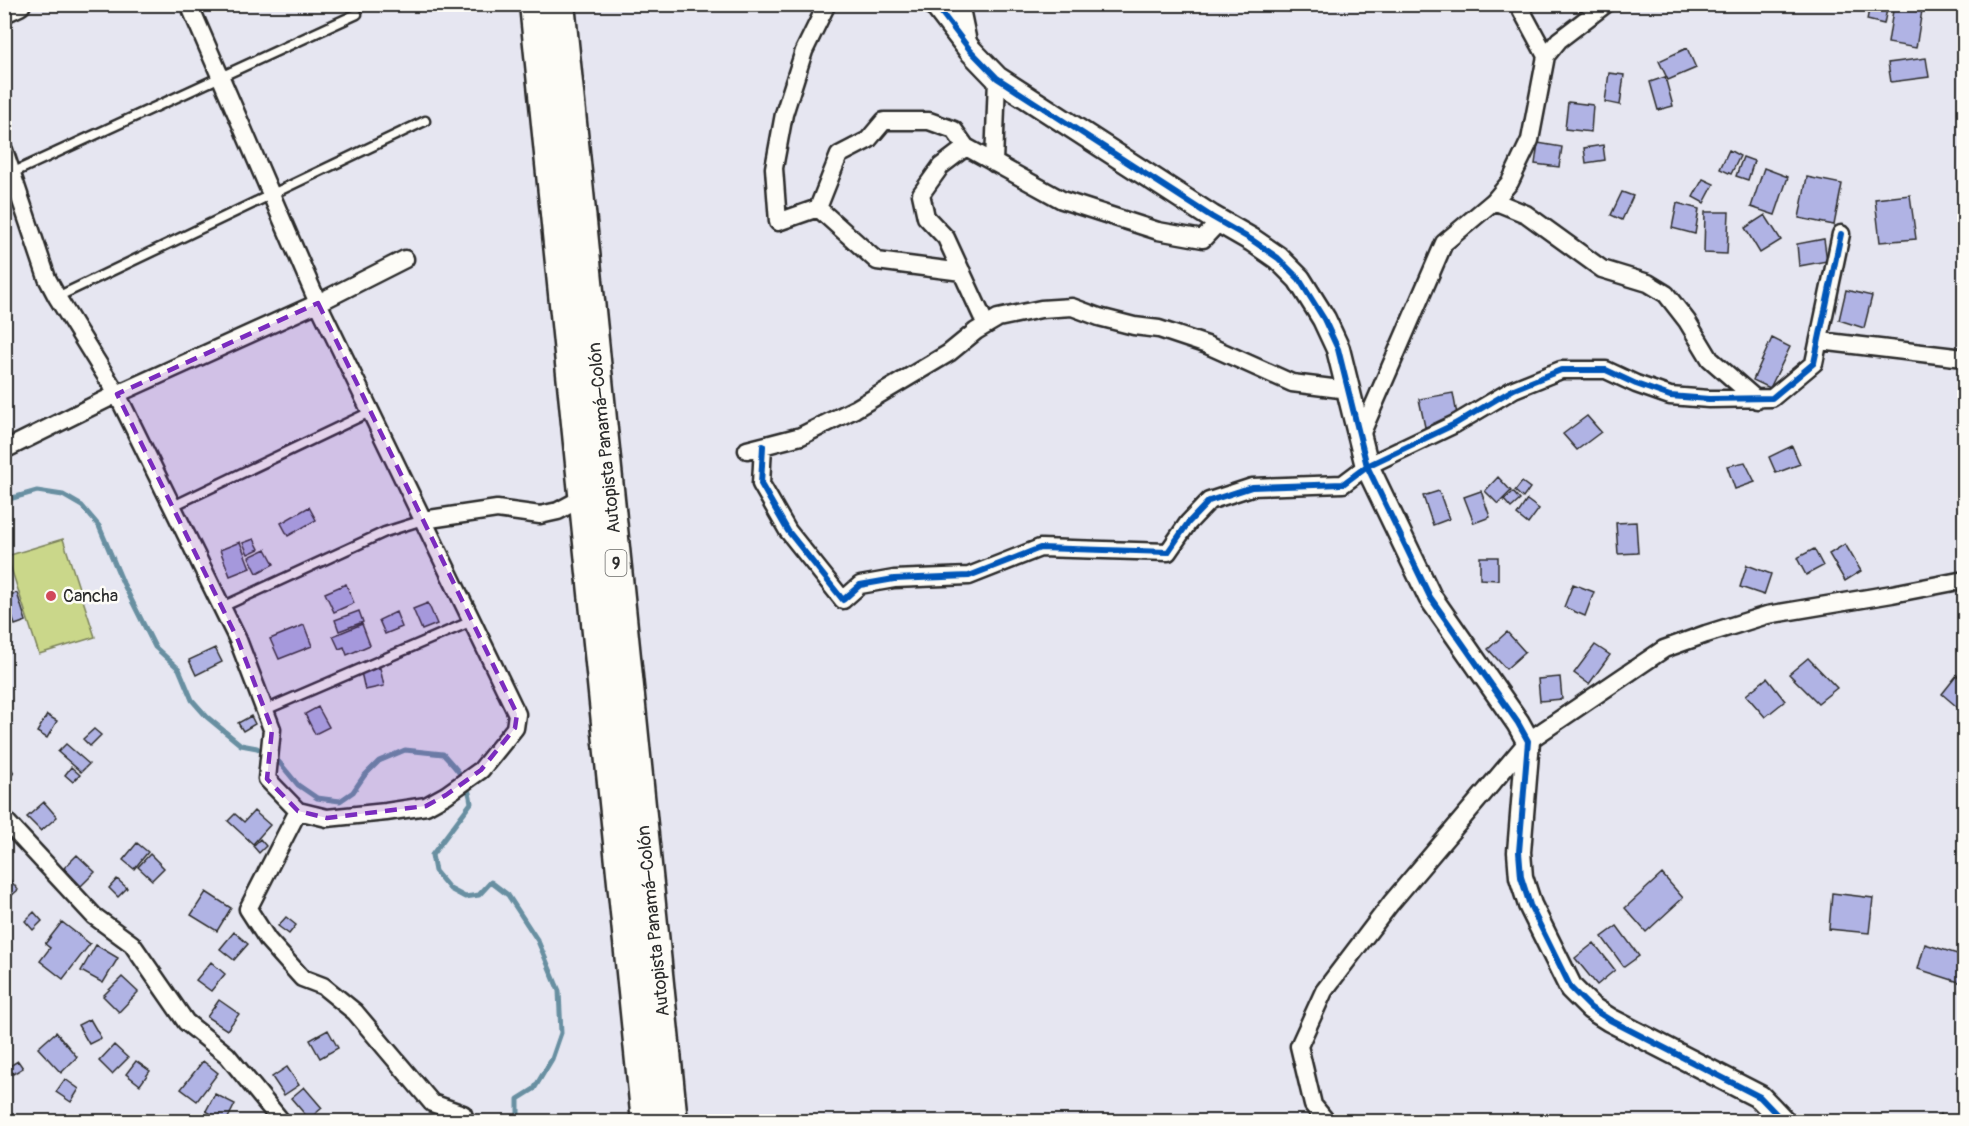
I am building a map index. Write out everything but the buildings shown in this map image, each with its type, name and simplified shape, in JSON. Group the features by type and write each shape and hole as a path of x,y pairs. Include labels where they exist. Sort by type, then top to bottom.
{"highway":[{"name":"Autopista Panamá–Colón","path":"534,4 646,1122"},
{"name":"Autopista Panamá–Colón","path":"560,4 673,1122"}],"street":[{"path":"4,11 19,4"},
{"path":"4,150 12,173 13,201 47,278 117,394 238,640 272,729 267,779 298,810 327,818 426,806 481,770 515,728 517,714 318,303 189,4"},
{"path":"827,4 804,51 784,114 774,168 778,222 818,208 839,155 868,140 884,121 929,121 954,130 966,147 1062,200 1158,231 1203,239 1220,221"},
{"path":"935,4 970,50 997,78 1252,240 1278,258 1299,279 1324,319 1338,349 1367,466 1430,597 1518,723 1528,741 1519,852 1521,876 1530,905 1571,988 1591,1008 1610,1020 1760,1097 1784,1122"},
{"path":"960,4 970,50"},
{"path":"1518,4 1546,56"},
{"path":"1360,437 1444,243 1494,201 1510,182 1530,140 1546,56 1559,40 1606,4"},
{"path":"994,163 997,78"},
{"path":"966,147 941,166 921,194 926,217 946,238 986,325"},
{"path":"1494,201 1526,214 1602,269 1648,283 1666,294 1687,321 1710,358 1757,400"},
{"path":"818,208 878,261 962,272"},
{"path":"1348,390 1292,383 1197,342 1159,329 1134,326 1072,307 1041,309 998,318 949,353 855,410 801,435 755,448 761,484 788,531 843,600 860,585 894,579 969,576 1040,548 1168,552 1188,523 1209,501 1252,487 1342,484 1367,466 1455,424 1514,389 1561,370 1606,370 1670,396 1757,400 1772,398 1814,363 1841,234"},
{"path":"4,450 117,394 318,303 405,259"},
{"path":"1820,341 1965,358"},
{"path":"423,520 497,509 540,515 558,511 584,497"},
{"path":"1327,1122 1313,1106 1299,1046 1324,991 1391,903 1528,741 1664,649 1767,615 1965,580"},
{"path":"298,810 248,909 268,940 302,978 323,986 355,1012 432,1103 463,1114 466,1122"},
{"path":"4,819 94,916 132,944 186,1022 227,1055 282,1122"}],"lane":[{"path":"12,173 357,14"},
{"path":"57,297 425,121"},
{"path":"173,506 370,412"},
{"path":"222,607 385,532 423,520"},
{"path":"265,710 472,621"}],"highlighted area":[{"path":"318,303 517,714 515,728 481,770 426,806 327,818 298,811 267,779 272,729 238,640 117,394"}],"green space":[{"name":"Cancha","path":"63,539 95,637 39,654 7,556"}],"waterway":[{"path":"4,503 9,499 37,491 63,495 82,506 99,526 123,583 155,647 179,669 192,700 207,717 241,745 257,748 279,762 298,785 317,798 340,801 353,792 364,776 379,761 405,750 443,754 458,771 465,781 471,803 432,855 435,871 450,889 465,897 479,895 491,882 508,895 538,941 559,991 561,1033 552,1059 534,1089 518,1099 518,1122"}],"cycle path":[{"path":"935,4 970,50 997,78 1212,217 1252,240 1278,258 1299,279 1324,319 1338,349 1367,466 1430,597 1518,723 1528,741 1519,852 1521,877 1530,905 1571,988 1591,1008 1610,1020 1760,1097 1784,1122"},
{"path":"763,446 761,484 788,531 843,600 860,585 894,579 969,576 1040,548 1168,552 1188,523 1209,501 1252,487 1343,484 1367,466 1455,424 1514,389 1561,370 1606,370 1670,396 1709,399 1772,398 1814,363 1841,234"}],"place":[{"name":"Cancha","path":"51,596"}]}
